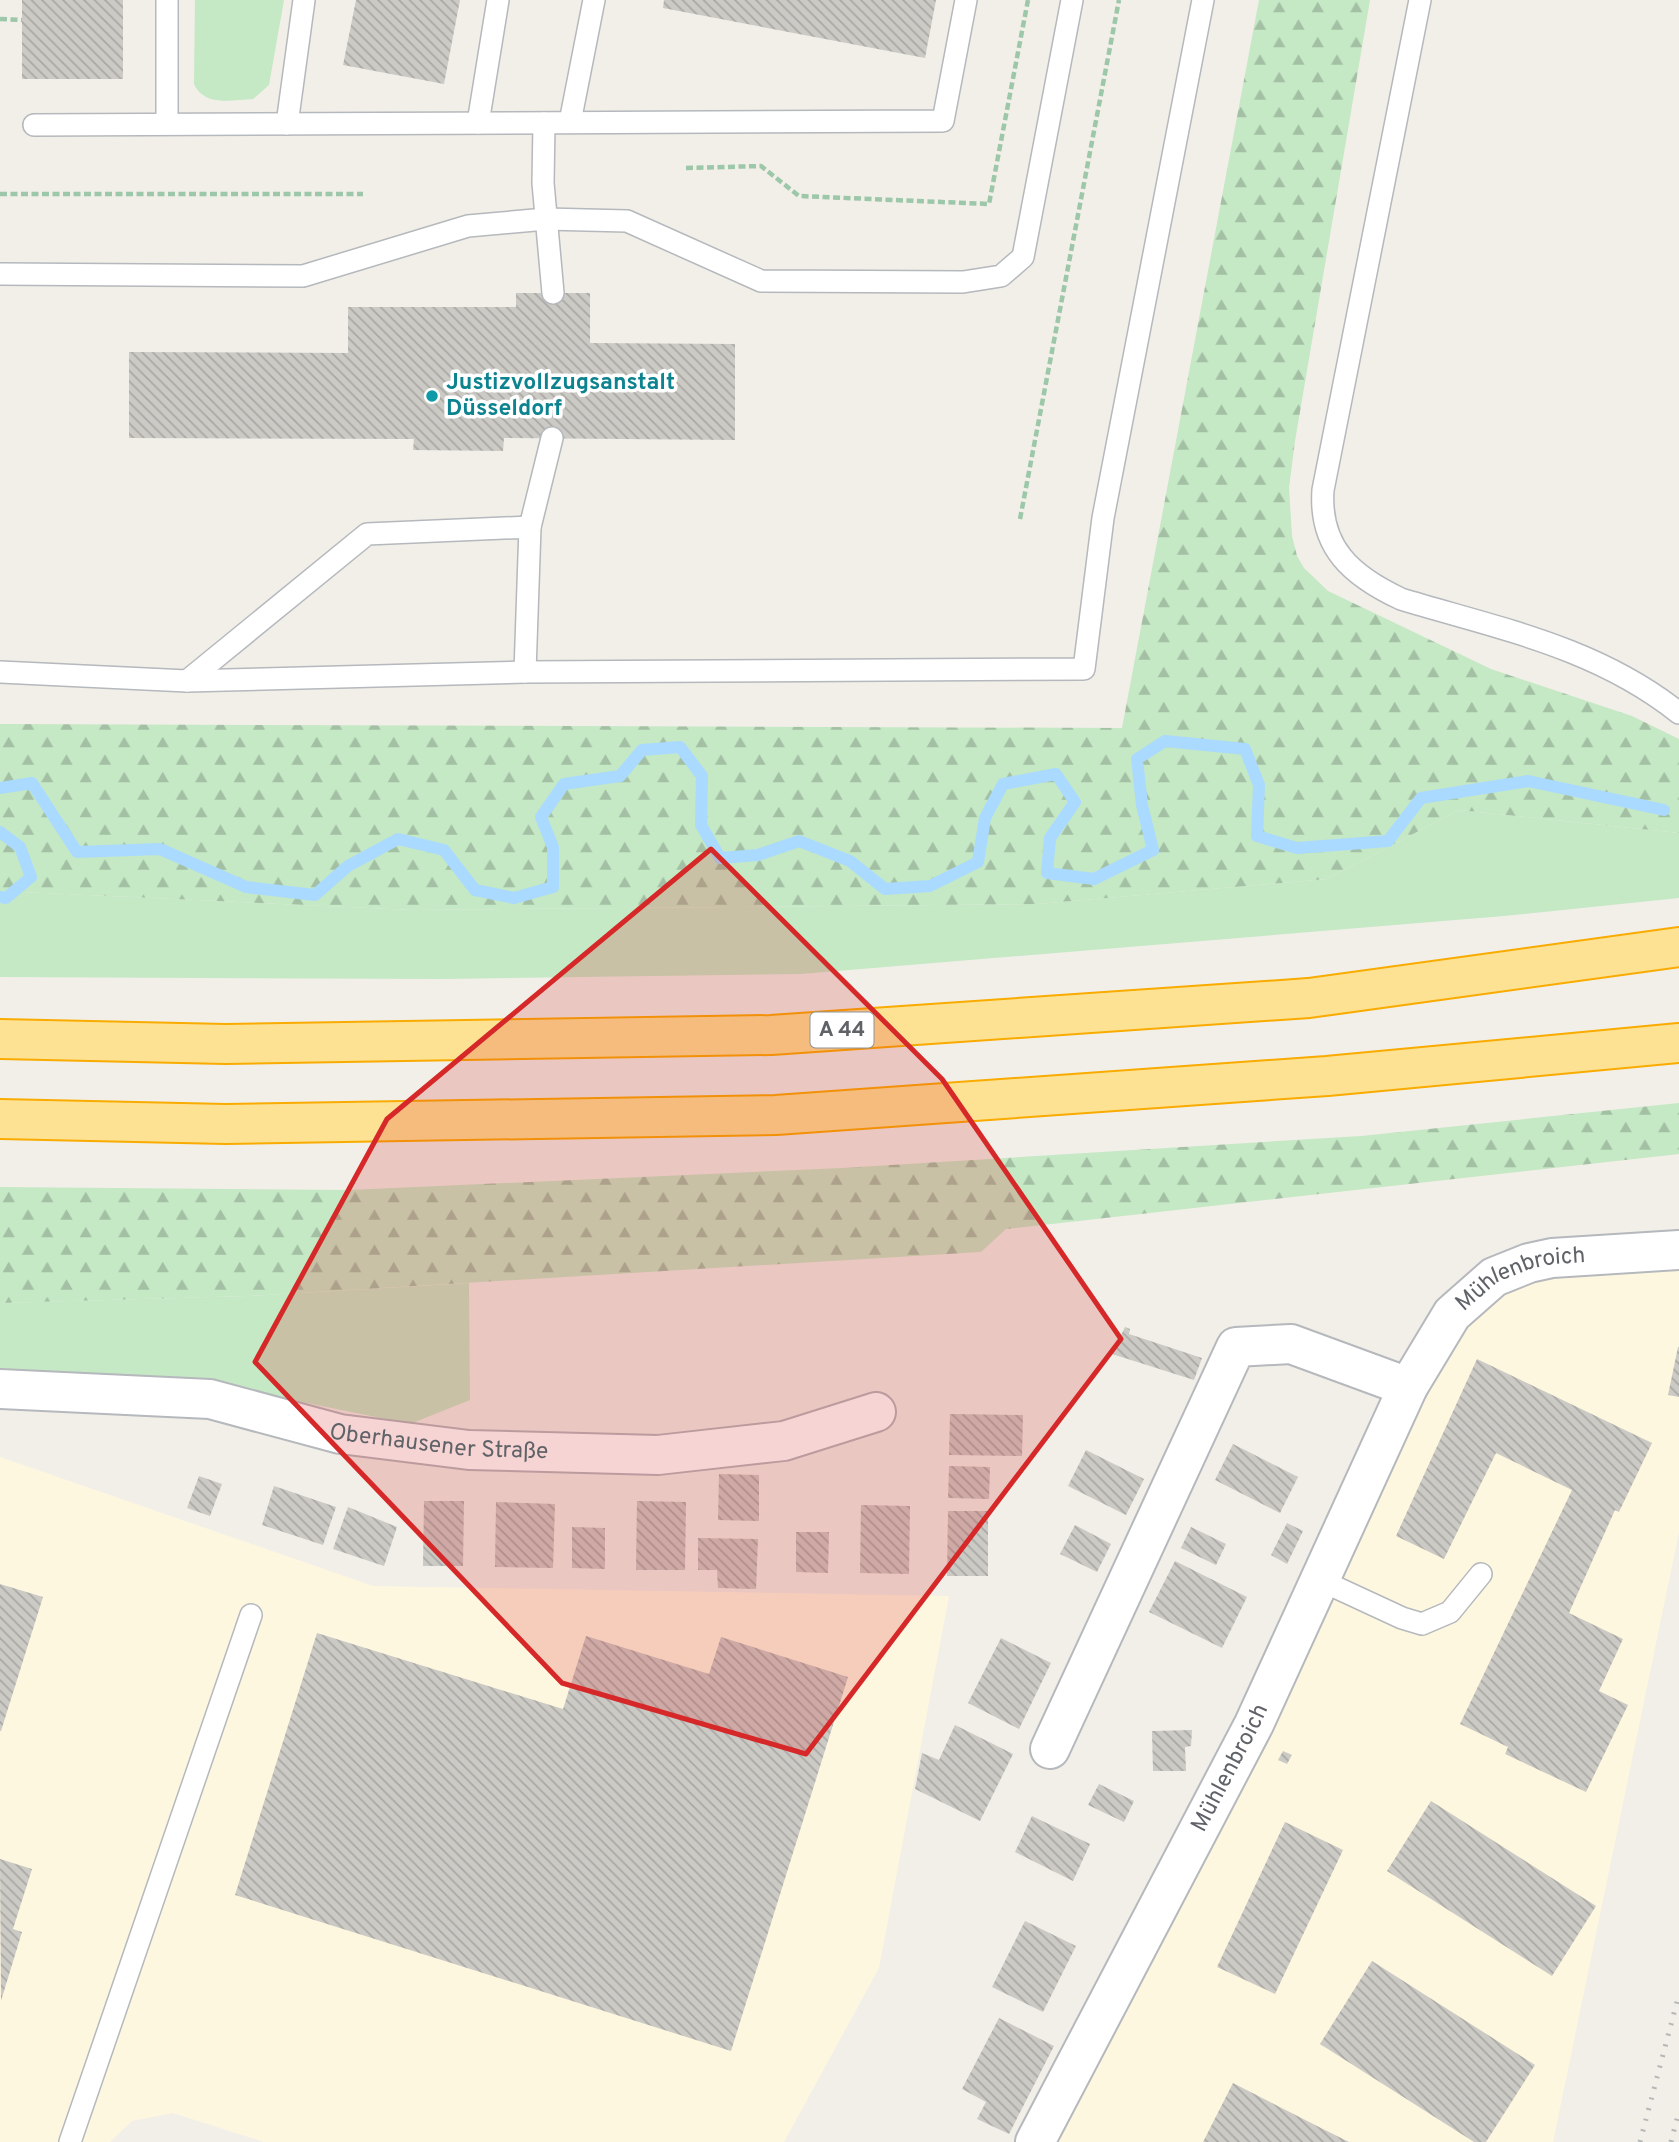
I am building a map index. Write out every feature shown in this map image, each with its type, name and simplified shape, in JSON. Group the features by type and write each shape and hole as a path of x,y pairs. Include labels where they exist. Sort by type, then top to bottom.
{"highway":[{"name":"A 44","path":"0,1039 226,1044 771,1035 1309,998 1679,947"},
{"path":"0,1119 226,1124 776,1115 1327,1076 1679,1043"}],"street":[{"name":"Mühlenbroich","path":"1035,2142 1254,1724 1408,1387 1452,1314 1494,1277 1529,1263 1552,1258 1679,1250"},
{"path":"1049,1749 1236,1347 1291,1344 1408,1387"},
{"name":"Oberhausener Straße","path":"0,1389 210,1399 340,1434 469,1450 658,1455 784,1441 876,1412"}],"lane":[{"path":"167,0 167,124"},
{"path":"287,124 304,0"},
{"path":"478,123 498,0"},
{"path":"570,122 594,0"},
{"path":"34,125 943,121 966,0"},
{"path":"0,274 303,276 468,226 546,219 627,222 761,281 963,282 1001,276 1023,257 1072,0"},
{"path":"0,672 187,681 525,672 1084,669 1103,518 1203,0"},
{"path":"1420,0 1323,490 1322,509 1327,534 1346,565 1377,587 1401,599 1583,655 1636,681 1679,713"},
{"path":"544,123 546,219 553,293"},
{"path":"525,672 530,527 552,438"},
{"path":"187,681 367,534 530,527"},
{"path":"1320,1580 1402,1618 1422,1624 1450,1612 1481,1574"},
{"path":"70,2142 251,1615"}],"path":[{"path":"1020,519 1119,0"},
{"path":"0,19 22,20"},
{"path":"0,194 363,194"}],"highlighted area":[{"path":"711,849 942,1079 1121,1339 806,1754 562,1683 255,1362 387,1119"}],"shaded area":[{"path":"1679,1264 1679,1532 1553,2142 1053,2142 1423,1386 1459,1330 1520,1275"},
{"path":"0,1457 373,1586 949,1596 879,1968 784,2142 264,2142 173,2113 132,2121 110,2142 0,2142"}],"green space":[{"path":"195,0 284,0 269,85 253,99 212,99 199,91 194,84"},
{"path":"1259,0 1370,0 1295,441 1289,488 1292,536 1297,556 1304,568 1328,591 1491,669 1632,716 1679,739 1679,833 1459,810 1327,879 1037,904 413,910 0,891 0,724 1122,728"},
{"path":"1459,810 1679,833 1679,898 1504,916 801,974 443,979 0,977 0,891 413,910 1037,904 1327,879"},
{"path":"1679,1103 1679,1154 1006,1229 981,1252 248,1296 0,1303 0,1187 349,1190 842,1168 1361,1136"},
{"path":"469,1283 470,1400 410,1424 209,1383 0,1369 0,1303 248,1296"}],"building":[{"path":"22,0 123,0 123,79 22,79"},
{"path":"356,0 460,0 444,84 343,65"},
{"path":"664,0 936,0 925,58 663,8"},
{"name":"Justizvollzugsanstalt Düsseldorf","path":"516,293 590,293 590,343 735,344 735,440 504,438 503,451 413,450 414,439 129,438 129,352 348,353 348,307 516,307"},
{"path":"1125,1327 1130,1329 1129,1334 1202,1358 1194,1380 1112,1354"},
{"path":"1679,1347 1679,1397 1668,1395"},
{"path":"1477,1359 1652,1443 1619,1512 1615,1510 1569,1613 1623,1639 1599,1691 1628,1705 1586,1792 1505,1754 1508,1747 1460,1724 1572,1490 1496,1453 1444,1559 1396,1536"},
{"path":"950,1414 1023,1415 1022,1456 949,1455"},
{"path":"1233,1444 1298,1477 1280,1513 1215,1480"},
{"path":"1086,1450 1144,1479 1126,1515 1068,1486"},
{"path":"949,1466 990,1467 989,1499 948,1498"},
{"path":"719,1474 759,1475 759,1521 718,1520"},
{"path":"199,1476 222,1484 210,1516 187,1508"},
{"path":"274,1486 336,1507 323,1545 262,1525"},
{"path":"424,1501 464,1501 463,1566 423,1566"},
{"path":"637,1501 686,1502 685,1570 636,1570"},
{"path":"496,1502 555,1504 553,1568 495,1567"},
{"path":"861,1505 910,1506 909,1574 860,1573"},
{"path":"348,1507 397,1527 384,1566 333,1549"},
{"path":"948,1511 988,1511 988,1576 947,1576"},
{"path":"1287,1523 1303,1531 1287,1564 1271,1555"},
{"path":"1075,1525 1111,1544 1097,1572 1060,1554"},
{"path":"572,1527 605,1528 605,1569 572,1568"},
{"path":"1191,1527 1226,1544 1216,1565 1181,1548"},
{"path":"796,1532 829,1532 828,1573 796,1572"},
{"path":"698,1538 758,1539 756,1589 718,1588 717,1570 698,1570"},
{"path":"1175,1561 1247,1597 1222,1648 1149,1612"},
{"path":"0,1584 43,1597 1,1731 0,1731"},
{"path":"317,1633 563,1709 586,1636 709,1674 721,1637 848,1677 731,2051 235,1895"},
{"path":"1001,1638 1051,1663 1019,1729 968,1703"},
{"path":"955,1725 1013,1754 980,1821 915,1789 922,1753 939,1760"},
{"path":"1192,1730 1191,1746 1185,1747 1186,1771 1153,1771 1152,1731"},
{"path":"1283,1751 1292,1755 1287,1764 1278,1760"},
{"path":"1099,1784 1134,1801 1124,1822 1088,1805"},
{"path":"1431,1801 1596,1906 1552,1976 1387,1871"},
{"path":"1032,1816 1090,1844 1073,1881 1015,1852"},
{"path":"1285,1822 1343,1850 1275,1994 1217,1967"},
{"path":"0,1859 32,1869 13,1929 22,1932 1,2001"},
{"path":"1025,1921 1076,1946 1043,2012 992,1987"},
{"path":"1372,1961 1535,2065 1486,2142 1474,2142 1320,2044"},
{"path":"999,2018 1054,2046 1009,2134 977,2119 986,2102 962,2089"},
{"path":"1233,2083 1321,2128 1349,2142 1203,2142"}],"waterway":[{"path":"0,788 32,783 77,852 160,849 246,887 315,895 348,866 398,839 444,850 475,890 514,898 553,887 553,847 541,817 564,784 620,776 642,750 680,747 702,776 701,825 720,858 758,855 799,841 850,861 885,889 930,886 978,862 985,818 1003,784 1056,774 1075,802 1050,838 1047,873 1094,879 1153,850 1142,805 1137,759 1165,741 1245,749 1259,785 1257,836 1297,848 1388,841 1421,798 1528,781 1664,810"},
{"path":"0,832 20,847 31,877 6,898 0,897"}],"railway":[{"path":"1640,2142 1679,1994"},
{"path":"1671,2142 1679,2111"}],"place":[{"name":"Justizvollzugsanstalt Düsseldorf","path":"432,396"}]}
